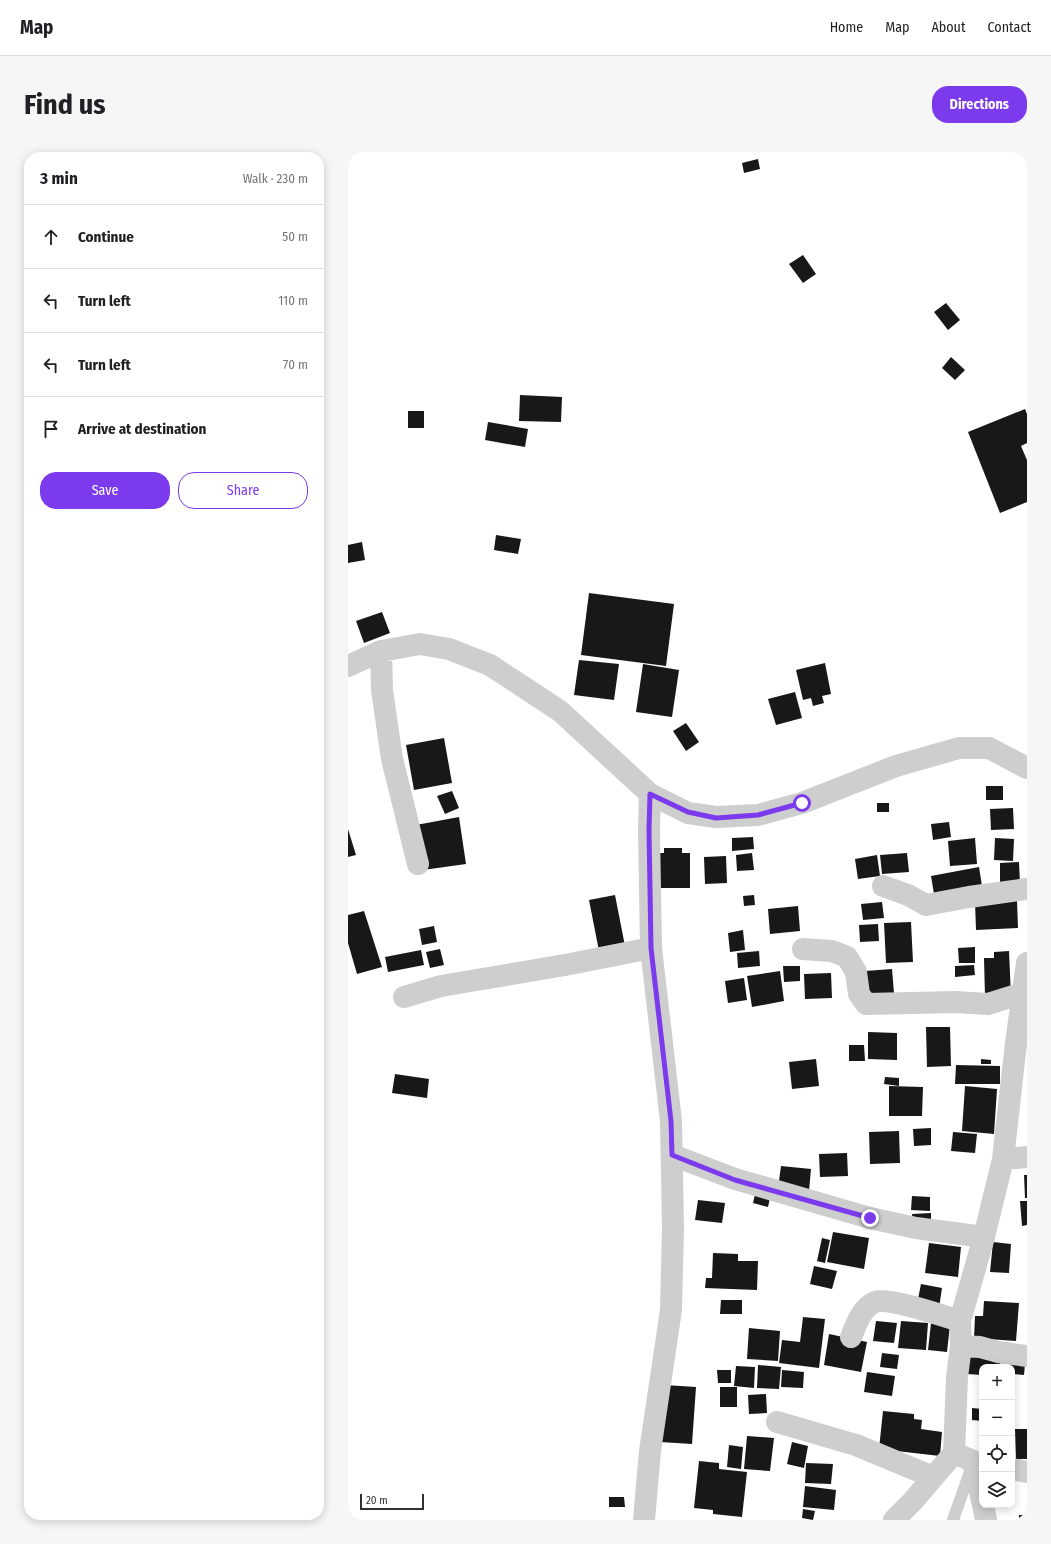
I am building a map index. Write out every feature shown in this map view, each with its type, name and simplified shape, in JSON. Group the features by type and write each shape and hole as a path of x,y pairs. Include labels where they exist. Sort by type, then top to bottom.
{"street":[{"path":"348,666 381,651 420,644 449,649 490,665 560,710 650,794 688,812 716,818 758,815 802,803 896,766 959,748 989,748 1027,768"},
{"path":"381,651 382,690 392,759 418,864"},
{"path":"644,1520 650,1451 671,1310 673,1228 671,1121 651,948 649,830 650,794"},
{"path":"883,886 908,895 926,905 1027,889"},
{"path":"404,996 441,986 651,948"},
{"path":"802,949 832,951 847,957 856,972 859,994 866,1004 956,1002 988,1004 1023,993"},
{"path":"979,1490 970,1459 957,1377 961,1346 960,1320 984,1237 1003,1159 1027,963"},
{"path":"672,1155 735,1180 870,1218 916,1228 984,1237"},
{"path":"1003,1159 1027,1157"},
{"path":"851,1337 862,1312 875,1302 893,1301 960,1320"},
{"path":"961,1346 980,1347 998,1352 1027,1356"},
{"path":"777,1422 856,1445 933,1477"},
{"path":"894,1520 912,1502 933,1477 970,1459"},
{"path":"1015,1470 1027,1472"},
{"path":"984,1508 986,1520"}],"lane":[{"path":"953,1520 970,1459"}],"building":[{"path":"758,159 760,169 744,173 742,163"},
{"path":"803,255 816,274 803,283 789,264"},
{"path":"946,303 960,320 948,330 934,312"},
{"path":"951,357 965,370 955,380 942,368"},
{"path":"520,395 562,397 561,422 519,421"},
{"path":"1025,409 1027,414 1027,443 1021,446 1027,460 1027,502 1000,513 968,432"},
{"path":"408,411 424,411 424,428 408,428"},
{"path":"488,422 528,429 525,447 485,440"},
{"path":"496,535 521,539 518,554 494,550"},
{"path":"362,542 365,560 348,563 348,545"},
{"path":"589,593 674,604 666,666 581,655"},
{"path":"382,612 390,633 364,643 356,621"},
{"path":"579,660 619,664 614,700 574,695"},
{"path":"825,663 831,694 822,696 824,703 813,706 811,698 803,700 796,670"},
{"path":"643,664 679,670 672,717 636,712"},
{"path":"795,692 802,718 776,725 768,699"},
{"path":"686,723 699,742 686,751 673,731"},
{"path":"444,738 452,783 414,790 406,745"},
{"path":"986,786 1003,786 1003,800 986,800"},
{"path":"452,791 459,808 445,814 437,796"},
{"path":"877,803 889,803 889,812 877,812"},
{"path":"1013,808 1014,829 991,830 990,809"},
{"path":"459,817 466,864 423,870 416,825"},
{"path":"949,822 951,837 933,840 931,824"},
{"path":"348,829 356,855 348,857"},
{"path":"753,837 754,849 732,851 732,838"},
{"path":"975,838 977,864 950,866 948,841"},
{"path":"995,838 1014,839 1013,861 994,860"},
{"path":"664,848 682,848 682,853 690,853 690,888 659,888 659,853 664,853"},
{"path":"752,853 754,870 737,871 736,855"},
{"path":"907,853 909,872 882,874 880,855"},
{"path":"877,855 880,876 858,879 855,859"},
{"path":"726,856 727,883 705,884 704,857"},
{"path":"1019,862 1020,884 1000,884 1000,863"},
{"path":"979,867 982,886 934,894 931,876"},
{"path":"615,895 625,946 599,951 589,900"},
{"path":"754,895 755,905 744,906 743,896"},
{"path":"1017,900 1018,928 976,930 975,902"},
{"path":"882,902 884,918 863,920 861,904"},
{"path":"798,906 800,931 770,934 768,909"},
{"path":"364,911 382,967 357,974 348,943 348,915"},
{"path":"911,922 913,962 886,963 884,923"},
{"path":"878,924 879,941 860,942 859,925"},
{"path":"434,926 437,942 422,945 419,929"},
{"path":"743,930 745,950 730,952 728,933"},
{"path":"975,947 975,963 959,963 958,948"},
{"path":"440,949 444,965 430,968 426,952"},
{"path":"421,950 424,965 388,972 385,957"},
{"path":"759,951 760,966 738,968 737,953"},
{"path":"1009,951 1011,996 985,997 984,958 994,958 994,952"},
{"path":"974,965 975,975 955,977 955,966"},
{"path":"783,966 800,966 800,981 784,982"},
{"path":"892,969 894,993 866,995 865,971"},
{"path":"780,971 784,1001 752,1007 747,976"},
{"path":"831,973 832,998 805,999 804,974"},
{"path":"744,978 747,1000 728,1003 725,981"},
{"path":"926,1027 950,1027 951,1066 927,1067"},
{"path":"868,1032 897,1033 897,1060 868,1059"},
{"path":"849,1045 864,1045 865,1061 849,1061"},
{"path":"816,1059 819,1086 792,1089 789,1062"},
{"path":"981,1059 991,1060 991,1064 981,1064"},
{"path":"956,1065 1000,1066 1000,1084 955,1084"},
{"path":"395,1074 429,1079 427,1098 392,1093"},
{"path":"885,1077 899,1078 899,1086 884,1084"},
{"path":"889,1086 923,1087 922,1116 889,1116"},
{"path":"965,1086 997,1089 994,1134 962,1131"},
{"path":"931,1128 931,1145 914,1146 913,1129"},
{"path":"899,1131 900,1163 870,1164 869,1132"},
{"path":"953,1132 977,1134 975,1153 951,1151"},
{"path":"847,1153 848,1176 820,1177 819,1154"},
{"path":"781,1166 811,1169 809,1191 778,1188"},
{"path":"1024,1175 1027,1175 1027,1198 1025,1198"},
{"path":"756,1190 771,1193 768,1207 753,1203"},
{"path":"912,1196 930,1197 930,1211 911,1210"},
{"path":"698,1200 725,1203 722,1223 695,1220"},
{"path":"1020,1201 1027,1201 1027,1225 1022,1226"},
{"path":"931,1213 931,1224 913,1224 912,1214"},
{"path":"833,1232 869,1238 864,1269 827,1262"},
{"path":"822,1238 830,1240 825,1263 817,1261"},
{"path":"993,1242 1011,1244 1009,1273 990,1272"},
{"path":"929,1243 961,1247 958,1277 925,1273"},
{"path":"713,1253 738,1254 738,1261 758,1261 757,1290 705,1288 706,1278 712,1278"},
{"path":"814,1266 837,1271 832,1289 810,1284"},
{"path":"921,1284 942,1288 939,1308 917,1304"},
{"path":"721,1300 742,1300 742,1314 720,1314"},
{"path":"984,1301 1019,1303 1016,1341 974,1338 975,1316 983,1316"},
{"path":"803,1317 825,1319 819,1368 779,1363 782,1340 800,1342"},
{"path":"876,1321 897,1323 894,1343 873,1341"},
{"path":"901,1321 928,1323 926,1350 898,1348"},
{"path":"931,1323 950,1325 947,1352 928,1350"},
{"path":"749,1328 780,1331 778,1361 747,1359"},
{"path":"829,1334 867,1342 861,1372 824,1365"},
{"path":"882,1353 899,1355 897,1369 880,1367"},
{"path":"968,1355 1001,1357 1000,1364 979,1364 979,1375 967,1374"},
{"path":"1006,1363 1025,1364 1024,1375 1015,1374 1015,1364"},
{"path":"758,1365 781,1367 779,1389 757,1388"},
{"path":"736,1366 755,1367 754,1388 734,1386"},
{"path":"717,1370 731,1370 731,1383 718,1383"},
{"path":"782,1370 804,1372 803,1388 781,1387"},
{"path":"867,1372 895,1376 892,1396 864,1392"},
{"path":"665,1385 696,1387 692,1444 660,1442"},
{"path":"720,1387 737,1387 737,1407 720,1407"},
{"path":"766,1394 767,1413 749,1414 748,1395"},
{"path":"972,1408 979,1409 979,1421 972,1420"},
{"path":"883,1411 914,1414 914,1419 922,1420 921,1429 942,1432 940,1456 879,1449"},
{"path":"1015,1429 1027,1429 1027,1459 1016,1459"},
{"path":"747,1436 774,1438 770,1471 744,1469"},
{"path":"792,1442 808,1446 804,1468 787,1464"},
{"path":"729,1445 743,1447 741,1469 727,1467"},
{"path":"699,1461 719,1463 719,1469 747,1472 742,1517 713,1514 713,1510 694,1508"},
{"path":"806,1463 833,1464 831,1484 805,1483"},
{"path":"805,1486 836,1490 834,1510 803,1507"},
{"path":"609,1497 624,1497 625,1507 609,1507"},
{"path":"803,1509 815,1511 813,1520 802,1518"},
{"path":"1019,1515 1027,1515 1027,1520 1019,1520"}],"route":[{"path":"802,803 758,815 716,818 688,812 650,794 649,830 651,948 671,1121 672,1155 735,1180 870,1218"}]}
